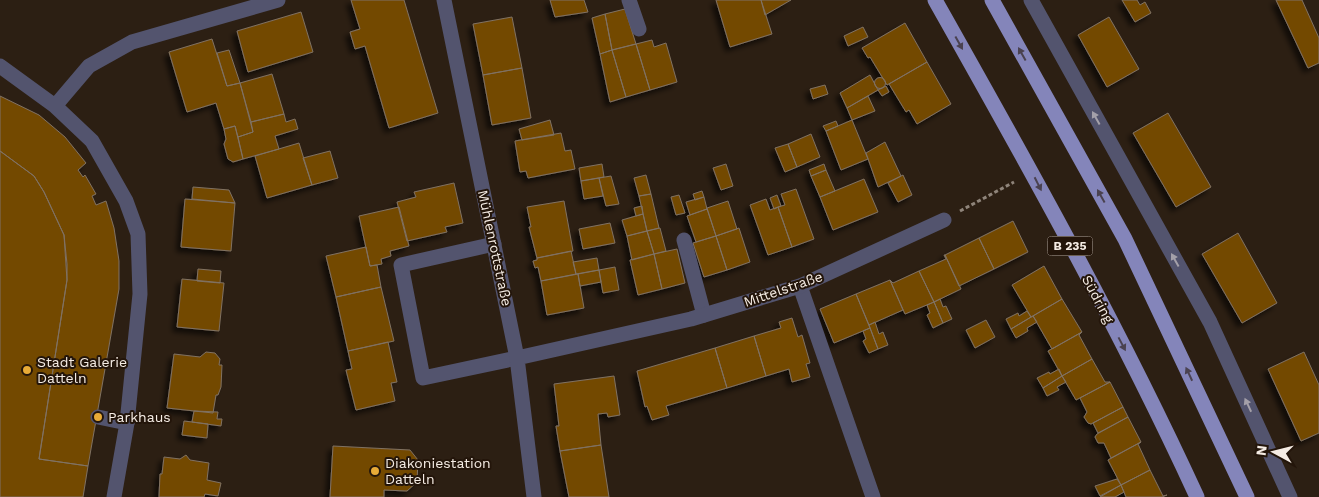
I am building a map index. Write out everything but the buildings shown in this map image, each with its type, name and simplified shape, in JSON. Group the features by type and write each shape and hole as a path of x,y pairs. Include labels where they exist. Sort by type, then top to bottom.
{"main road":[{"name":"Südring","path":"935,0 1032,172 1159,414 1197,497"},
{"path":"992,0 1125,239 1247,497"}],"street":[{"path":"55,106 89,66 132,42 278,0"},
{"name":"Mühlenrottstraße","path":"444,0 517,358 534,497"},
{"path":"629,0 639,30"},
{"path":"1030,0 1210,322 1290,497"},
{"path":"0,66 55,106 92,141 126,200 138,234 140,294 127,423 114,497"},
{"name":"Mittelstraße","path":"494,244 401,265 423,378 704,315 800,286 944,220"},
{"path":"684,240 704,315"},
{"path":"800,286 873,497"},
{"path":"98,417 127,423"}],"path":[{"path":"944,220 1032,172"}],"place":[{"name":"Stadt Galerie Datteln","path":"27,370"},
{"name":"Parkhaus","path":"98,417"},
{"name":"Diakoniestation Datteln","path":"375,471"}]}
